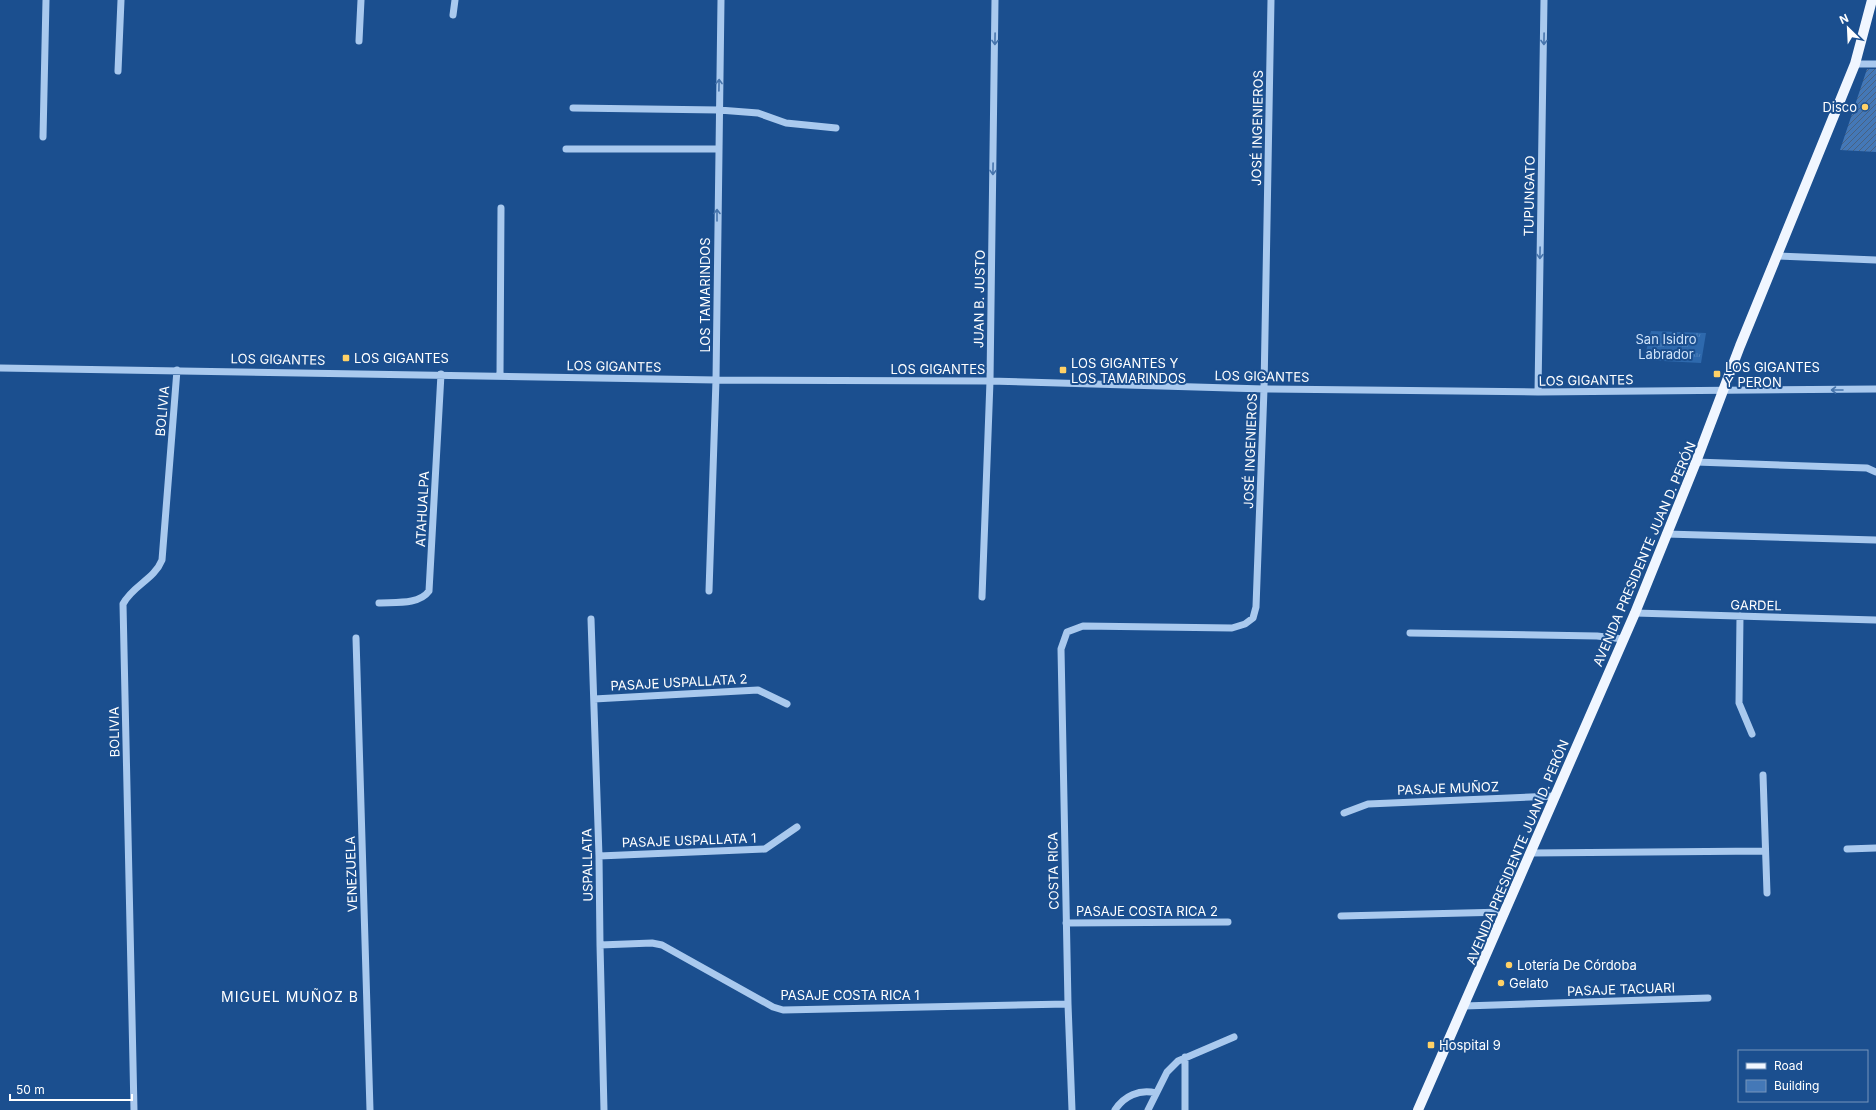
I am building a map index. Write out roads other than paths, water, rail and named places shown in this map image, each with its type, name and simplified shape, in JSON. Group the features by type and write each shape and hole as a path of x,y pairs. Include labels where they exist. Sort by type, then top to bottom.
{"main road":[{"name":"AVENIDA PRESIDENTE JUAN D. PERÓN","path":"1418,1110 1635,613 1696,462 1740,346 1855,64 1872,0"}],"street":[{"path":"44,137 46,0"},
{"path":"118,71 121,0"},
{"path":"359,41 361,0"},
{"path":"454,15 455,0"},
{"name":"LOS TAMARINDOS","path":"709,591 716,380 721,0"},
{"name":"JUAN B. JUSTO","path":"982,597 990,381 996,0"},
{"name":"JOSÉ INGENIEROS","path":"1067,632 1083,626 1232,628 1245,624 1253,618 1256,607 1264,389 1270,0"},
{"name":"TUPUNGATO","path":"1538,392 1544,0"},
{"path":"1855,64 1876,64"},
{"path":"573,108 719,110 758,114 786,122 836,128"},
{"path":"566,149 718,149"},
{"path":"500,376 501,208"},
{"path":"1777,256 1876,260"},
{"name":"LOS GIGANTES","path":"0,368 440,374 716,380 990,381 1264,389 1538,392 1876,389"},
{"name":"BOLIVIA","path":"134,1110 124,604 127,596 154,575 162,560 177,370"},
{"name":"ATAHUALPA","path":"379,603 416,601 425,597 429,591 440,374"},
{"path":"1696,462 1867,468 1876,472"},
{"path":"1666,534 1876,540"},
{"name":"GARDEL","path":"1635,613 1876,620"},
{"path":"1740,616 1739,702 1752,734"},
{"name":"USPALLATA","path":"591,619 599,856 604,1110"},
{"name":"COSTA RICA","path":"1067,632 1061,649 1066,923 1072,1110"},
{"path":"1410,633 1597,636 1623,639"},
{"name":"VENEZUELA","path":"356,638 370,1110"},
{"name":"PASAJE USPALLATA 2","path":"594,699 758,690 787,704"},
{"path":"1763,774 1767,893"},
{"name":"PASAJE MUÑOZ","path":"1344,813 1368,804 1555,796"},
{"name":"PASAJE USPALLATA 1","path":"599,856 765,848 797,827"},
{"path":"1847,849 1876,848"},
{"path":"1531,853 1765,851"},
{"path":"1341,916 1505,912"},
{"name":"PASAJE COSTA RICA 2","path":"1066,923 1228,922"},
{"name":"PASAJE COSTA RICA 1","path":"600,944 652,943 662,945 773,1007 783,1010 1068,1004"},
{"name":"PASAJE TACUARI","path":"1464,1006 1708,998"},
{"path":"1148,1110 1167,1072 1178,1060 1234,1037"},
{"path":"1185,1057 1185,1110"},
{"path":"1115,1110 1122,1100 1131,1095 1146,1091 1156,1093"}],"place":[{"name":"Disco","path":"1865,107"},
{"name":"LOS GIGANTES","path":"346,358"},
{"name":"LOS GIGANTES Y LOS TAMARINDOS","path":"1063,370"},
{"name":"LOS GIGANTES Y PERON","path":"1717,374"},
{"name":"Lotería De Córdoba","path":"1509,965"},
{"name":"Gelato","path":"1501,983"},
{"name":"Hospital 9","path":"1431,1045"}],"district":[{"name":"MIGUEL MUÑOZ B","path":"290,996"}],"park label":[{"name":"San Isidro Labrador","path":"1666,346"}]}
